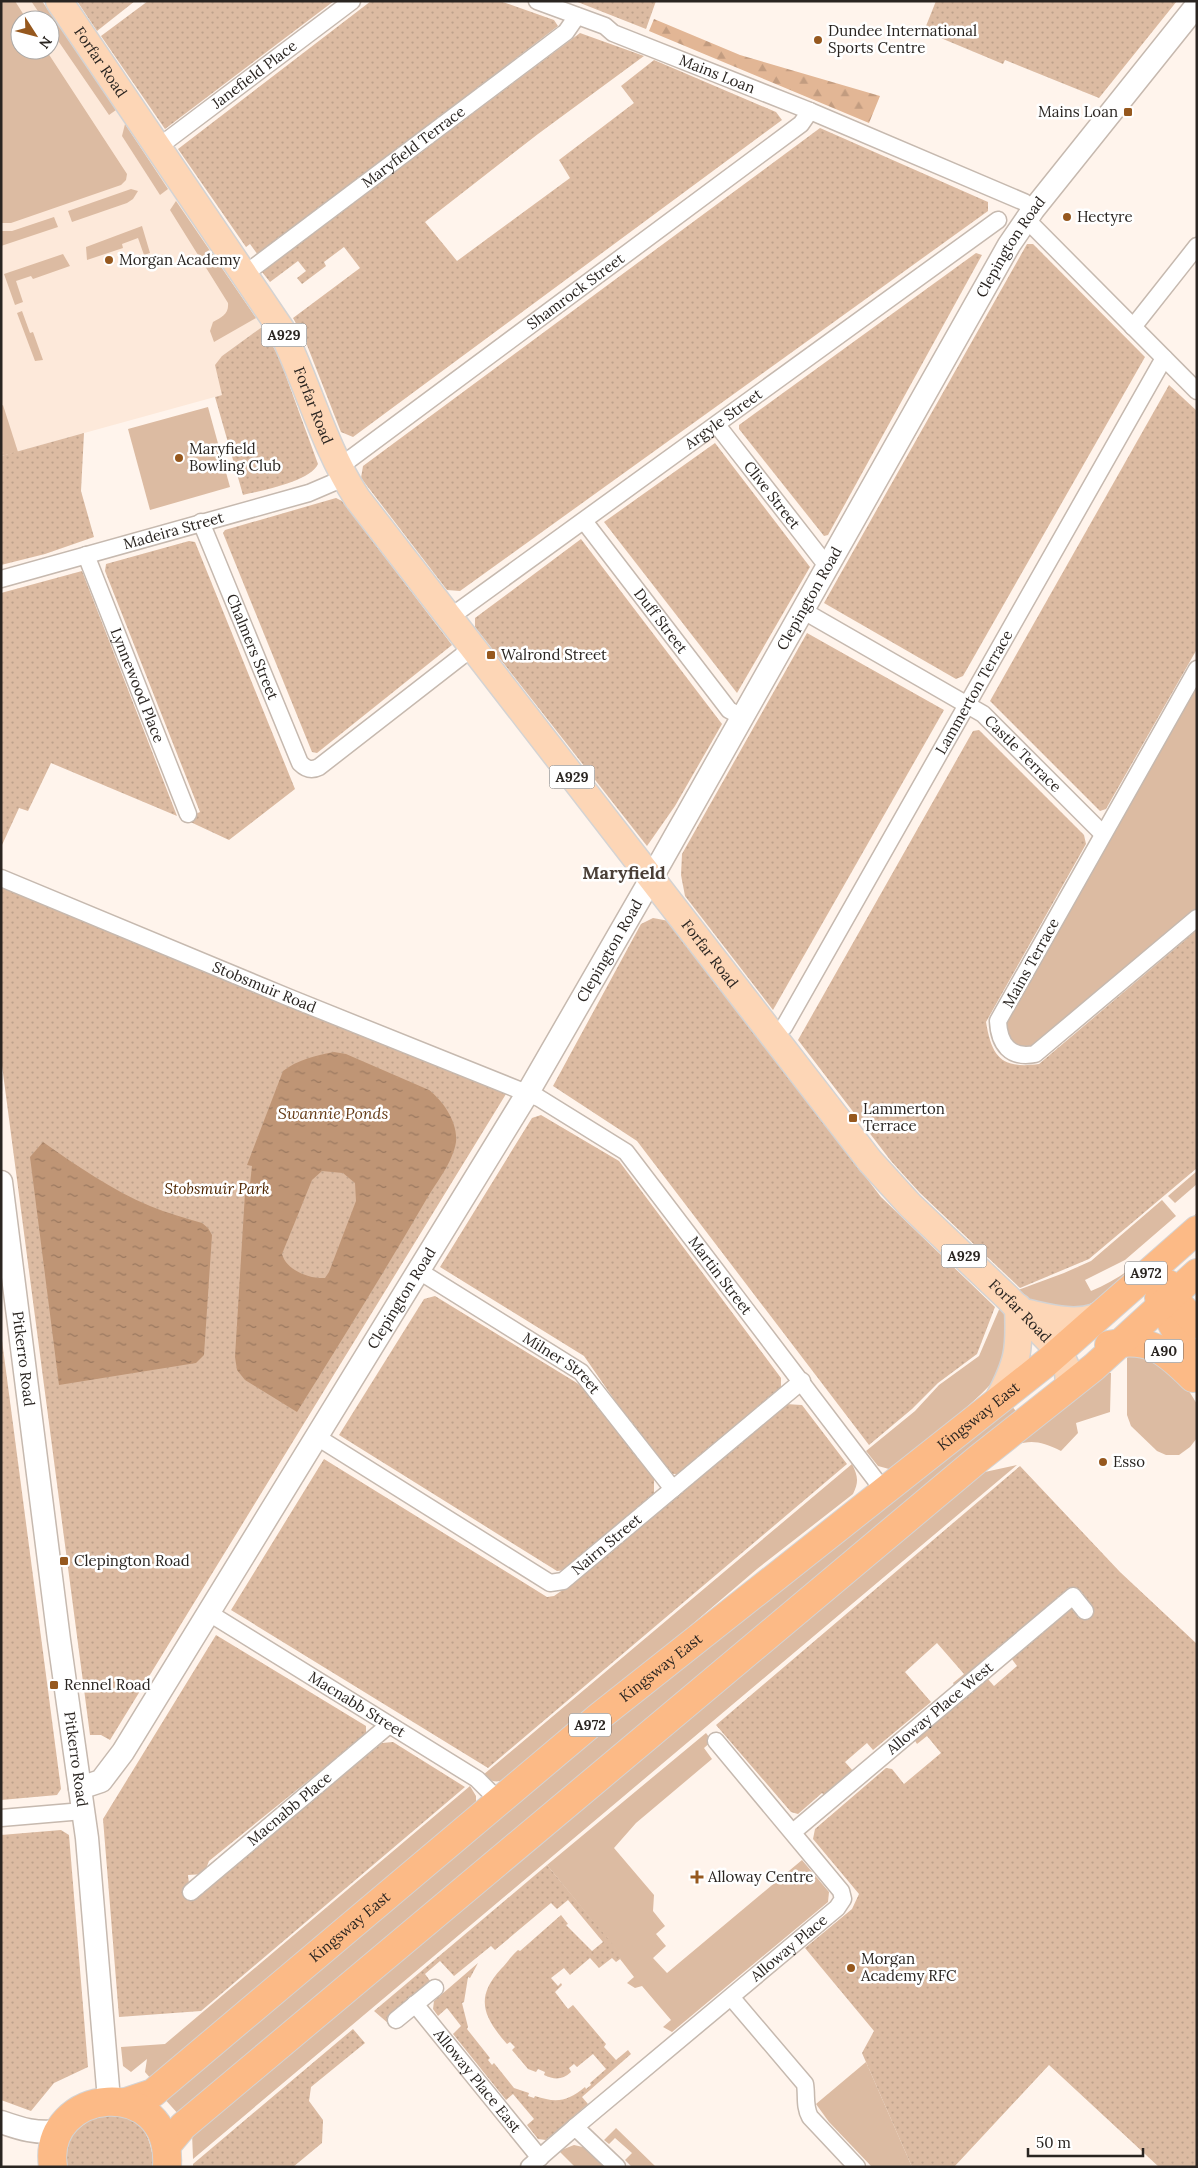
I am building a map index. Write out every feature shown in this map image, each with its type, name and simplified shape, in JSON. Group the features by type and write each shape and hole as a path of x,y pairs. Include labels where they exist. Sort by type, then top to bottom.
{"highway":[{"name":"Kingsway East","path":"53,2167 51,2156 58,2131 68,2118 95,2102 118,2101 153,2093 631,1691 884,1492 1059,1351 1197,1230"},
{"name":"A90","path":"1197,1234 1168,1276 1166,1299 1168,1316 1197,1373"},
{"path":"1096,1317 1141,1299 1149,1297 1166,1299 1197,1273"},
{"name":"A90","path":"1166,1299 1178,1302 1197,1324"},
{"name":"A972","path":"167,2156 191,2120 978,1459 1069,1386 1166,1299"},
{"name":"A90","path":"1120,1342 1135,1341 1163,1350 1197,1382"},
{"path":"1059,1351 1070,1354 1120,1342"},
{"path":"118,2101 140,2108 152,2118 161,2131 167,2156"}],"main road":[{"name":"Forfar Road","path":"59,1 281,329 341,473 493,676 870,1161 910,1205 1020,1310 1059,1351 1068,1371 1069,1386"},
{"path":"998,1400 1013,1373 1019,1353 1020,1310 1071,1322 1083,1322 1096,1317"}],"street":[{"name":"Janefield Place","path":"157,148 352,1"},
{"name":"Mains Loan","path":"537,1 605,26 613,33 810,111 1024,202 1030,214 1133,327 1197,391"},
{"name":"Clepington Road","path":"80,1788 101,1781 123,1752 527,1094 651,879 1009,245 1030,214 1197,5"},
{"name":"Maryfield Terrace","path":"244,274 566,32 577,16"},
{"name":"Shamrock Street","path":"341,473 801,124 810,111"},
{"name":"Argyle Street","path":"449,618 998,220"},
{"path":"1133,327 1197,246"},
{"name":"Lammerton Terrace","path":"784,1027 1164,358"},
{"name":"Clive Street","path":"717,425 827,566"},
{"name":"Madeira Street","path":"1,579 309,493 341,473"},
{"name":"Duff Street","path":"584,521 729,710 742,718"},
{"name":"Chalmers Street","path":"201,522 300,763 308,769 319,767 472,648"},
{"name":"Lynnewood Place","path":"86,556 188,814"},
{"name":"Castle Terrace","path":"802,610 983,714 1103,834"},
{"name":"Mains Terrace","path":"1197,669 998,1020 999,1035 1004,1045 1014,1053 1024,1057 1035,1054 1197,918"},
{"name":"Stobsmuir Road","path":"1,878 527,1094"},
{"name":"Martin Street","path":"527,1094 539,1098 626,1152 802,1381 884,1492"},
{"name":"Pitkerro Road","path":"1,1182 83,1810 118,2101"},
{"name":"Milner Street","path":"419,1271 581,1372 673,1489"},
{"name":"Nairn Street","path":"317,1437 550,1583 563,1581 802,1381"},
{"name":"Alloway Place West","path":"793,1832 1072,1596 1085,1611"},
{"name":"Macnabb Street","path":"209,1614 477,1779 499,1801"},
{"name":"Macnabb Place","path":"191,1892 389,1725"},
{"name":"Alloway Place","path":"534,2162 837,1908 843,1899 841,1891 716,1740"},
{"path":"1,1818 83,1810"},
{"path":"396,2020 435,1988"},
{"path":"731,1997 805,2084 805,2108 810,2117 857,2167"},
{"name":"Alloway Place East","path":"415,2004 534,2162"},
{"path":"1,2122 28,2131 43,2133 58,2131"},
{"path":"575,2127 617,2167"}],"shaded area":[{"name":"Morgan Academy","path":"1,1 42,1 48,10 10,10 10,60 60,60 60,28 262,327 222,356 222,395 1,456"}],"green space":[{"path":"1,1 15,1 21,10 10,10 10,60 53,60 127,174 126,180 121,185 11,223 1,223"},
{"path":"31,1 42,1 48,10 37,10"},
{"path":"77,1 135,1 97,31"},
{"path":"148,1 334,1 165,129 101,36"},
{"path":"371,1 500,1 554,20 558,26 258,255 250,244 246,247 178,149"},
{"path":"575,1 656,1 646,29"},
{"path":"936,1 1177,1 1099,98 1005,60 1003,64 924,31"},
{"path":"654,19 740,55 880,96 869,123 649,31"},
{"path":"60,28 116,110 109,115 60,44"},
{"path":"580,33 644,56 538,134 425,222 457,261 570,178 559,160 634,103 621,86 654,60 776,112 782,120 353,437 341,432 305,340 293,318 360,268 344,247 324,262 326,266 302,284 297,278 306,271 298,261 270,282 262,272"},
{"path":"125,124 168,189 160,195 122,136"},
{"path":"820,128 988,202 988,211 460,591 447,590 361,478 363,466"},
{"path":"131,189 138,191 133,199 127,203 72,222 68,211"},
{"path":"176,201 256,318 214,342 210,331 213,322 226,313 228,303 170,210"},
{"path":"54,217 58,227 1,246 1,231 12,231"},
{"path":"142,226 150,253 144,255 138,238 122,244 123,248 87,260 86,247"},
{"path":"1027,244 1033,244 1145,357 963,676 956,679 824,603"},
{"path":"976,253 982,255 828,535 824,536 739,429 739,425"},
{"path":"63,254 70,266 33,279 31,276 16,281 23,302 15,305 4,274"},
{"path":"22,311 30,333 33,332 43,360 35,361 17,313"},
{"path":"262,327 279,357 318,464 314,470 296,480 243,495 215,397 222,395 215,365 222,356"},
{"path":"1169,385 1197,411 1197,649 1106,809 1100,811 990,701"},
{"path":"3,405 18,452 1,456 1,406"},
{"name":"Maryfield Bowling Club","path":"208,407 230,487 150,510 128,429"},
{"path":"84,433 81,491 94,537 45,554 1,565 1,456"},
{"path":"715,443 810,567 737,693 604,522"},
{"path":"336,498 342,501 452,645 317,753 312,752 223,533 225,530"},
{"path":"581,539 722,724 675,806 647,846 475,627 475,618"},
{"path":"189,541 195,542 295,789 229,840 184,819 200,812 105,571 106,564"},
{"path":"82,571 177,816 51,763 28,811 19,808 2,845 1,593"},
{"path":"807,633 944,710 773,1010 685,896 681,875 682,854"},
{"path":"1197,678 1197,911 1036,1047 1026,1050 1011,1040 1002,1023"},
{"path":"979,730 1084,835 1086,844 986,1022 992,1044 1001,1058 1016,1065 1039,1064 1197,930 1197,1168 1089,1259 1020,1288 920,1193 891,1161 798,1040 973,731"},
{"name":"Stobsmuir Park","path":"1,885 506,1094 110,1740 101,1735 90,1735 1,1058"},
{"path":"653,918 669,921 881,1197 995,1307 977,1354 938,1383 912,1409 869,1445 637,1141 553,1086 641,924"},
{"path":"541,1115 619,1161 781,1378 781,1389 678,1474 672,1474 620,1408 584,1356 440,1267 532,1118"},
{"path":"1197,1171 1197,1184 1175,1203 1168,1196"},
{"path":"1162,1200 1176,1216 1125,1260 1085,1280 1091,1291 1133,1267 1197,1213 1197,1219 1100,1298 1078,1311 1034,1305 1015,1291 1091,1261"},
{"path":"435,1296 577,1383 592,1395 654,1476 654,1496 565,1570 557,1571 339,1435 424,1299"},
{"path":"1001,1305 1007,1326 1008,1355 999,1374 972,1403 889,1469 878,1466 866,1451 915,1411 939,1385 979,1356"},
{"path":"1,1333 61,1789 57,1795 1,1800"},
{"path":"1150,1353 1176,1370 1197,1404 1197,1438 1190,1447 1179,1455 1166,1455 1157,1451 1131,1426 1127,1415 1127,1358 1131,1354"},
{"path":"1103,1372 1111,1373 1110,1412 1076,1423 1078,1433 1061,1451 1033,1442 1004,1449"},
{"path":"785,1404 802,1405 847,1464 488,1768 231,1610 324,1459 547,1597 554,1596 574,1582"},
{"path":"1011,1405 1019,1415 180,2116 162,2096 640,1693 681,1670"},
{"path":"852,1464 857,1479 853,1494 757,1569 512,1778 496,1781 490,1780 483,1775"},
{"path":"1017,1465 193,2159 192,2133 918,1528 937,1501 971,1475"},
{"path":"1020,1466 1120,1572 1197,1644 1197,2167 1159,2167 1049,2065 954,2167 912,2167 862,2053 874,2031 805,1948 852,1909 859,1894 813,1839 815,1829 886,1768 892,1769 904,1784 941,1753 927,1736 917,1744 914,1739 987,1678 994,1686 1017,1666 1011,1658 1072,1607 1091,1606 1075,1587 956,1687 953,1683 964,1674 937,1643 905,1672 931,1702 873,1750 867,1743 845,1762 854,1772 825,1796 822,1793 798,1814 791,1812 716,1725"},
{"path":"216,1635 366,1726 366,1734 209,1861 204,1874 188,1875 191,1901 382,1743 393,1742 465,1787 201,2011 119,2017 103,1819"},
{"path":"706,1733 712,1741 704,1748 712,1759 636,1823 614,1848 654,1895 653,1911 665,1926 656,1934 666,1946 653,1958 667,1973 802,1860 829,1892 828,1902 672,2032 663,2027 671,2020 642,1986 635,1988 627,1983 634,1977 620,1959 622,1957 547,1865"},
{"path":"470,1786 476,1796 476,1804 152,2080 145,2072 147,2059 131,2072 123,2066 121,2047 165,2044"},
{"path":"61,1830 69,1835 88,2067 54,2083 31,2111 1,2100 1,1835"},
{"path":"547,1865 623,1957 616,1962 612,1958 599,1968 590,1958 570,1975 564,1968 551,1978 558,1986 561,1983 562,1985 555,1992 568,2009 573,2005 606,2044 604,2047 616,2060 628,2050 631,2054 582,2097 588,2104 546,2140 538,2139 527,2125 534,2119 513,2094 506,2100 453,2034 461,2026 447,2008 438,2016 433,2009 434,2001 478,1963 470,1978 468,1977 464,2002 462,2003 467,2029 490,2058 488,2060 492,2065 494,2063 514,2088 529,2093 528,2096 534,2098 535,2096 549,2100 561,2100 573,2096 591,2085 590,2083 606,2069 593,2054 577,2067 574,2064 569,2068 571,2072 561,2078 548,2077 544,2075 545,2072 538,2069 536,2072 528,2069 512,2050 515,2047 510,2042 507,2044 499,2035 485,2008 487,1989 501,1969 518,1950 520,1951 561,1915 568,1924 566,1925 592,1951 603,1942 568,1900 557,1909 551,1903 495,1950 491,1946 454,1976 440,1961 425,1974 431,1982 389,2024 374,2011"},
{"path":"353,2029 365,2043 311,2087 309,2101 323,2120 322,2143 293,2167 193,2167 193,2164"},
{"path":"866,2062 912,2167 872,2167 829,2122 816,2104"},
{"path":"100,2113 125,2117 140,2126 150,2143 154,2167 64,2167 67,2147 73,2134"},
{"path":"616,2128 656,2167 632,2167 625,2160 632,2153 615,2138 609,2144 604,2140"},
{"path":"574,2145 587,2148 606,2167 575,2167 559,2151"}],"water":[{"name":"Swannie Ponds","path":"334,1052 346,1054 429,1090 444,1106 452,1120 455,1127 456,1142 444,1172 297,1412 245,1380 237,1370 235,1357 245,1193 249,1193 252,1166 247,1165 283,1071 314,1056","holes":["322,1171 343,1173 355,1183 356,1201 325,1278 305,1275 288,1265 282,1254 312,1180"]},
{"path":"43,1142 82,1169 122,1193 156,1209 202,1223 208,1228 212,1235 204,1355 196,1363 59,1385 30,1157"}],"place":[{"name":"Dundee International Sports Centre","path":"818,40"},
{"name":"Mains Loan","path":"1128,112"},
{"name":"Hectyre","path":"1067,217"},
{"name":"Morgan Academy","path":"109,260"},
{"name":"Maryfield Bowling Club","path":"179,458"},
{"name":"Walrond Street","path":"491,655"},
{"name":"Lammerton Terrace","path":"853,1118"},
{"name":"Esso","path":"1103,1462"},
{"name":"Clepington Road","path":"64,1561"},
{"name":"Rennel Road","path":"54,1685"},
{"name":"Alloway Centre","path":"697,1877"},
{"name":"Morgan Academy RFC","path":"851,1968"}],"district":[{"name":"Maryfield","path":"624,873"}]}
